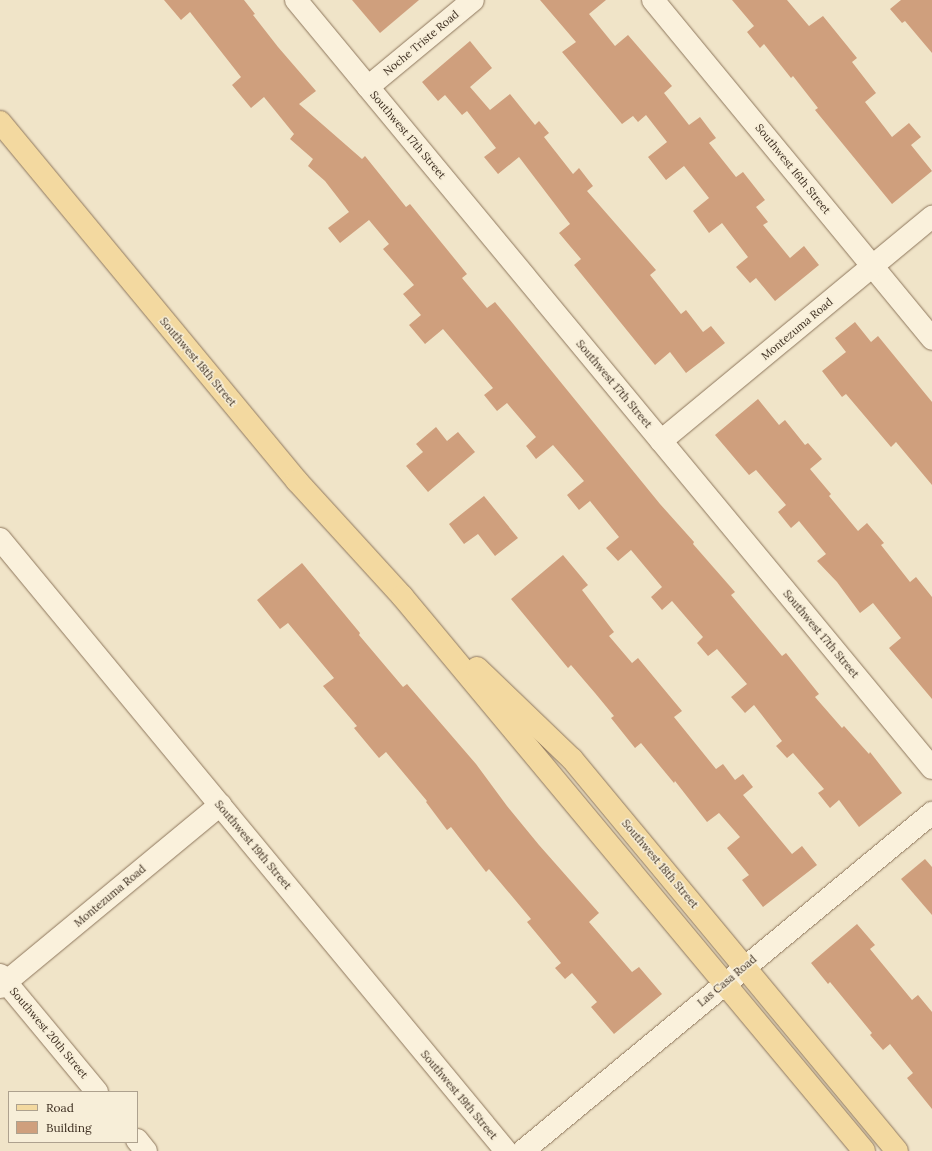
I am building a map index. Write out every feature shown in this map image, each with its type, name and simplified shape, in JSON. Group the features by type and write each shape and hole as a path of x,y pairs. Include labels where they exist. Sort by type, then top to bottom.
{"main road":[{"name":"Southwest 18th Street","path":"0,122 297,480 402,596 864,1151"},
{"name":"Southwest 18th Street","path":"402,596 572,759 897,1151"}],"street":[{"name":"Southwest 17th Street","path":"296,0 932,768"},
{"name":"Noche Triste Road","path":"368,87 474,0"},
{"name":"Southwest 16th Street","path":"653,0 932,339"},
{"name":"Montezuma Road","path":"661,441 932,217"},
{"name":"Southwest 19th Street","path":"0,539 506,1151"},
{"name":"Montezuma Road","path":"2,981 220,805"},
{"name":"Las Casa Road","path":"523,1151 744,966 932,813"},
{"name":"Southwest 20th Street","path":"2,981 96,1091"},
{"path":"138,1141 146,1151"}],"building":[{"path":"164,0 244,0 255,14 253,15 278,47 316,91 299,104 362,159 365,156 406,207 410,204 467,274 462,278 487,308 495,302 660,504 694,542 693,544 735,592 731,595 782,656 786,653 819,694 815,697 842,728 844,726 869,754 870,752 902,793 859,827 839,800 830,808 818,793 824,789 793,753 787,758 776,746 782,741 754,705 745,713 731,697 747,684 717,649 708,656 697,643 703,637 672,601 662,610 651,597 662,587 631,550 618,561 606,548 619,537 590,501 579,510 567,495 584,481 553,445 536,459 526,446 536,437 507,403 497,411 484,395 493,388 443,329 425,344 409,325 421,315 403,294 414,285 383,249 389,244 369,220 340,243 328,228 349,212 325,181 308,166 313,159 290,139 294,134 264,97 251,108 232,85 241,77 190,12 181,20"},
{"path":"352,0 419,0 380,33"},
{"path":"540,0 606,0 589,14 615,46 628,35 672,86 664,93 689,125 700,117 716,138 709,143 736,177 743,172 765,200 756,207 768,222 763,225 790,258 804,246 819,265 775,301 756,278 750,283 736,267 748,257 722,223 709,233 693,211 709,198 684,166 666,180 648,157 667,142 646,115 638,122 633,116 622,124 562,52 576,42"},
{"path":"732,0 787,0 809,26 823,16 857,58 852,62 876,93 865,102 892,137 909,123 921,137 911,145 932,171 892,204 815,110 818,108 793,76 791,78 764,44 760,48 747,32 754,26"},
{"path":"901,0 932,0 932,53 905,21 902,23 890,9"},
{"path":"470,41 492,68 470,87 490,110 510,94 535,125 539,121 549,133 544,137 573,174 579,168 593,186 587,191 656,270 650,275 681,314 686,310 703,332 711,326 725,343 686,373 670,352 655,365 574,265 581,259 559,233 570,224 519,157 498,174 484,157 496,148 467,111 462,115 445,95 438,101 422,82"},
{"path":"855,322 871,342 878,336 932,402 932,485 896,442 891,447 846,394 842,397 822,371 846,352 835,338"},
{"path":"758,399 779,425 785,420 805,445 808,443 822,459 810,469 831,494 829,496 858,531 867,523 884,543 881,545 910,582 916,577 932,597 932,699 889,648 901,638 873,603 860,613 837,582 817,561 826,554 799,521 791,528 778,512 786,505 756,470 749,475 715,435"},
{"path":"436,427 447,441 458,432 475,452 428,492 406,466 423,452 416,444"},
{"path":"484,496 518,538 495,556 478,534 464,544 449,524"},
{"path":"563,555 588,585 582,590 614,632 609,636 632,663 638,658 682,711 674,717 716,769 723,764 735,780 743,774 753,787 743,795 792,854 802,846 817,865 763,907 742,880 749,875 727,848 740,837 719,813 707,822 675,781 674,783 641,743 635,748 611,718 614,716 595,693 571,665 568,668 511,599"},
{"path":"302,563 360,633 359,635 403,687 407,684 476,764 507,806 539,845 599,913 589,922 632,972 639,967 662,994 614,1034 591,1007 597,1002 572,973 565,979 555,968 561,963 527,922 531,919 489,869 486,872 451,827 447,830 426,802 427,801 386,752 379,758 354,728 357,726 323,686 334,678 288,623 280,629 257,600"},
{"path":"925,859 932,867 932,915 901,879"},
{"path":"857,924 875,945 870,949 912,1000 918,995 932,1012 932,1109 907,1078 913,1073 890,1044 883,1050 870,1035 872,1033 830,982 828,984 811,963"}]}
